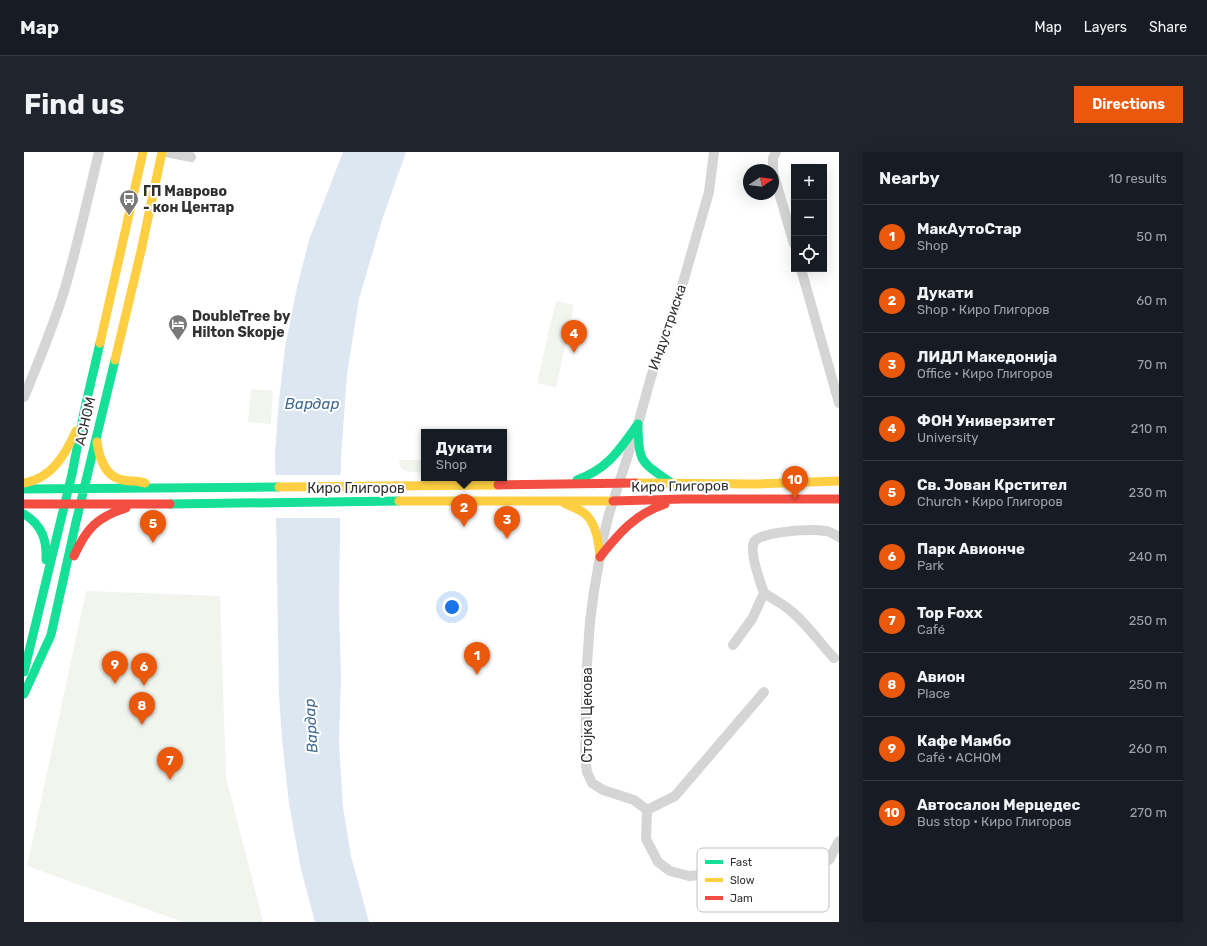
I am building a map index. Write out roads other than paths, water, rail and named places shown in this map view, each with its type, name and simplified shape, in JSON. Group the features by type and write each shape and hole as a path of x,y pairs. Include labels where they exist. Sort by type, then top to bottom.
{"street":[{"path":"24,397 52,326 64,289 99,152"},
{"name":"АСНОМ","path":"24,672 72,474 84,412 142,152"},
{"name":"АСНОМ","path":"24,694 51,635 96,434 141,251 162,152"},
{"path":"166,152 191,157"},
{"name":"Индустриска","path":"613,501 638,424 650,376 680,292 710,192 714,152"},
{"path":"776,152 773,158 774,172 792,236"},
{"path":"802,272 839,403"},
{"path":"24,483 44,477 54,468 73,437 84,412"},
{"path":"638,424 638,442 641,455 646,465 674,484"},
{"path":"562,484 586,477 603,468 612,459 638,424"},
{"path":"96,434 102,463 110,473 119,478 140,481 162,489"},
{"name":"Киро Глигоров","path":"24,489 68,490 619,483 756,484 839,481"},
{"path":"600,557 625,527 648,510 683,499"},
{"name":"Киро Глигоров","path":"24,504 839,499"},
{"path":"560,501 586,516 594,529 599,545 600,557"},
{"name":"Стојка Цекова","path":"613,501 604,534 594,590 588,657 585,758 587,772 592,783 603,790 634,800 647,810"},
{"path":"62,588 76,551 87,531 101,518 111,512 138,504"},
{"path":"24,514 40,526 45,537 47,549 38,597 35,625"},
{"path":"733,645 752,619 764,593 752,550 754,542 758,539 776,534 804,530 827,531 839,537"},
{"path":"764,593 791,610 834,658"},
{"path":"697,875 689,876 670,871 658,862 646,839 647,810 675,796 764,692"},
{"path":"829,860 839,841"}],"water":[{"name":"Вардар","path":"343,152 406,152 382,220 359,299 347,374 341,458 339,605 341,678 339,743 343,807 351,856 369,922 315,922 301,869 289,804 282,739 279,695 275,453 285,348 297,287 309,240"}],"place":[{"name":"ГП Маврово - кон Центар","path":"129,216"},
{"name":"DoubleTree by Hilton Skopje","path":"178,341"},
{"name":"ФОН Универзитет","path":"574,353"},
{"name":"Автосалон Мерцедес","path":"795,499"},
{"name":"Дукати","path":"464,527"},
{"name":"ЛИДЛ Македонија","path":"507,539"},
{"name":"Св. Јован Крстител","path":"153,543"},
{"name":"МакАутоСтар","path":"477,675"},
{"name":"Кафе Мамбо","path":"115,684"},
{"name":"Парк Авионче","path":"144,686"},
{"name":"Авион","path":"142,725"},
{"name":"Top Foxx","path":"170,780"}]}
